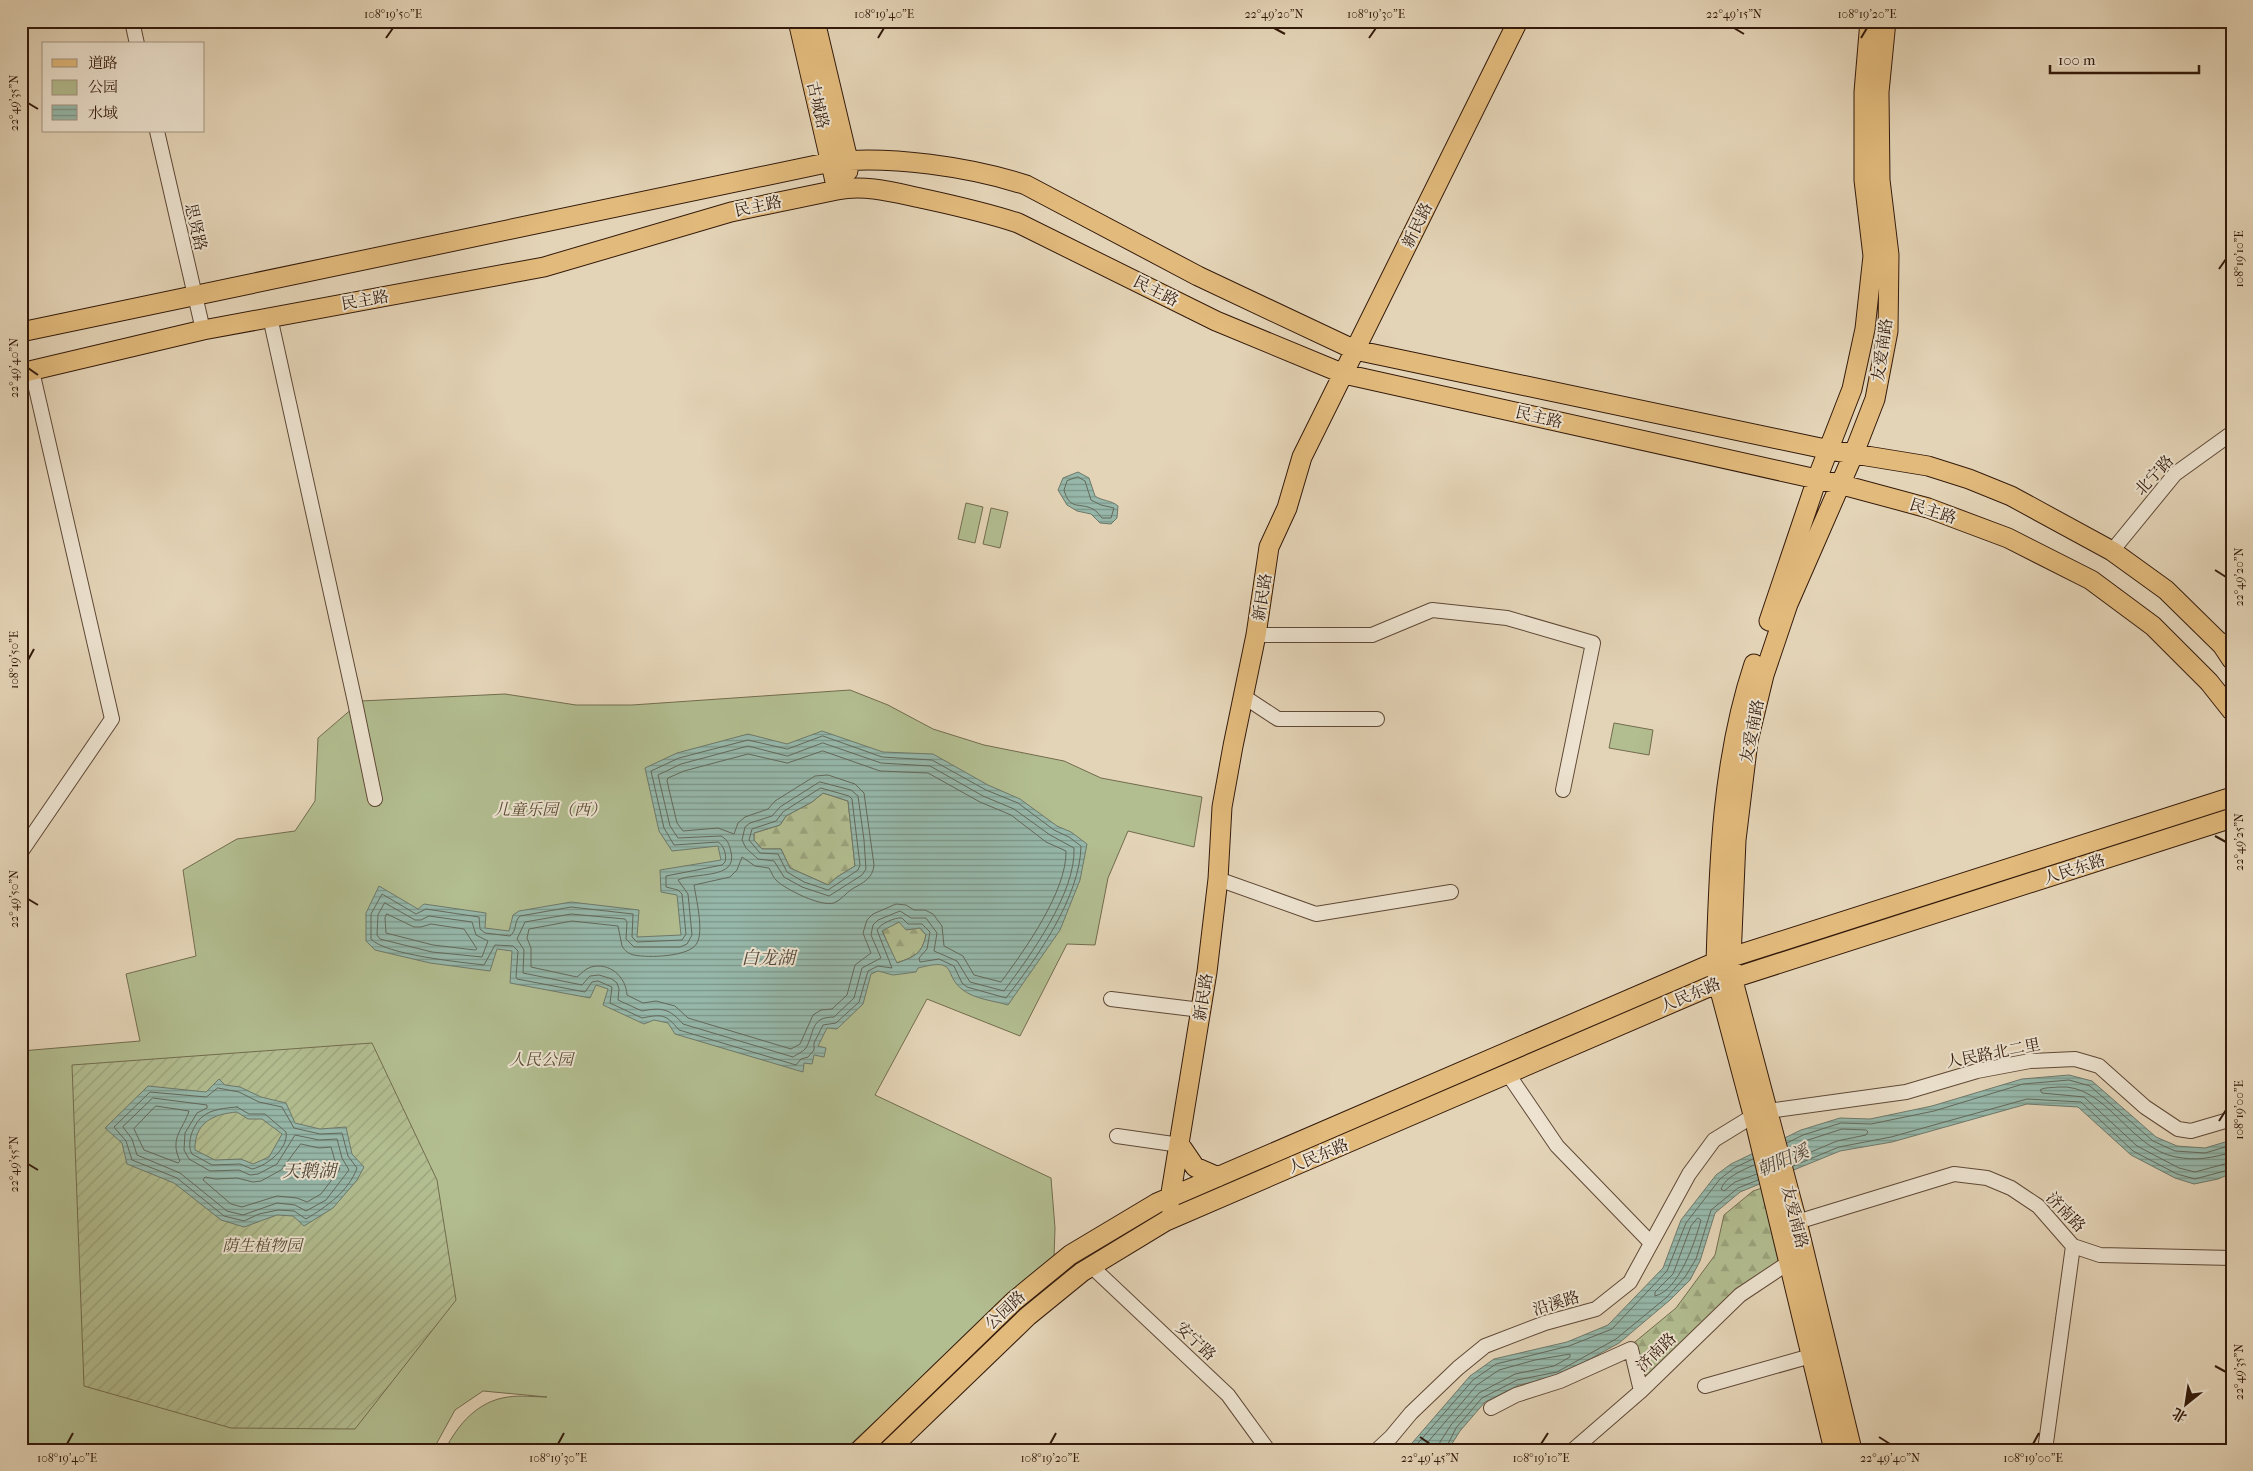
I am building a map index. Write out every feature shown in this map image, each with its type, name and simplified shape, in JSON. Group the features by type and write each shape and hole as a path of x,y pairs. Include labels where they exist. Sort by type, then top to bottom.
{"main road":[{"name":"古城路","path":"798,21 839,161"},
{"name":"古城路","path":"815,21 843,188"},
{"name":"新民路","path":"1166,1222 1201,1010 1218,879 1222,807 1256,635 1269,547 1287,508 1302,457 1518,21"},
{"name":"友爱南路","path":"1852,1450 1725,980 1720,838 1735,732 1752,670 1818,479 1852,389 1865,328 1873,256 1864,180 1864,92 1870,21"},
{"name":"友爱南路","path":"1723,960 1748,741 1764,675 1788,604 1854,453 1875,399 1888,331 1889,255 1880,180 1879,92 1886,21"},
{"name":"民主路","path":"21,332 839,161 885,160 966,171 998,176 1026,185 1198,276 1355,350 1830,450 1928,466 1969,479 2011,496 2112,551 2166,590 2228,647"},
{"name":"民主路","path":"27,372 203,330 544,267 731,212 843,188 882,190 985,212 1018,223 1216,321 1344,374 1839,484 1928,508 2008,538 2091,580 2153,626 2209,682 2232,711"},
{"name":"人民东路","path":"1170,1197 1723,960 2232,797"},
{"name":"人民东路","path":"1166,1222 1725,980 2232,818"},
{"path":"1180,1145 1195,1167 1218,1177"},
{"name":"公园路","path":"860,1450 1014,1301 1070,1255 1170,1197"},
{"name":"友爱南路","path":"1788,1214 1788,1263 1834,1450"},
{"name":"公园路","path":"889,1450 1028,1316 1091,1266 1166,1222"}],"street":[{"path":"132,21 137,42"},
{"name":"思贤路","path":"156,132 203,330"},
{"path":"270,317 375,800"},
{"path":"21,852 112,719 27,372"},
{"name":"北宁路","path":"2112,551 2175,474 2232,433"},
{"path":"1256,635 1372,635 1432,610 1507,618 1593,643 1563,790"},
{"path":"1243,696 1278,719 1377,719"},
{"path":"1218,879 1316,914 1451,892"},
{"path":"1111,999 1201,1010"},
{"name":"人民路北二里","path":"1762,1117 1906,1092 1977,1071 2030,1061 2075,1058 2099,1066 2145,1107 2178,1129 2191,1130 2232,1119"},
{"path":"1508,1074 1557,1146 1651,1243"},
{"name":"沿溪路","path":"1377,1450 1417,1407 1484,1346 1545,1323 1596,1309 1630,1282 1688,1174 1714,1140 1762,1117"},
{"path":"1117,1136 1180,1145"},
{"name":"济南路","path":"1788,1214 1954,1174 1987,1178 2011,1188 2038,1206 2073,1246 2100,1255 2232,1258"},
{"path":"2045,1450 2073,1246"},
{"name":"济南路","path":"1573,1450 1641,1391 1740,1295 1788,1263"},
{"name":"安宁路","path":"1091,1266 1228,1395 1268,1450"},
{"path":"1491,1408 1516,1395 1560,1382 1631,1349 1641,1391"},
{"path":"1705,1386 1811,1356"}],"green space":[{"path":"966,503 983,507 975,543 958,539"},
{"path":"991,508 1008,512 1000,548 983,544"},
{"name":"人民公园","path":"850,690 888,705 933,729 984,745 1064,761 1101,778 1202,797 1194,847 1128,831 1108,878 1095,945 1067,944 1020,1036 927,999 875,1095 1051,1178 1055,1228 1054,1258 844,1450 445,1450 456,1431 470,1415 487,1403 513,1396 547,1397 483,1391 455,1410 433,1450 21,1450 21,1051 140,1041 126,974 196,956 183,870 237,839 295,831 315,801 318,738 361,701 505,694 576,705 632,705"},
{"path":"1614,723 1653,730 1649,755 1609,748"},
{"path":"823,793 848,801 855,866 828,885 790,868 781,849 762,849 754,840 754,833 780,825 786,816 812,802"},
{"path":"899,922 920,928 926,935 922,947 916,954 896,963 882,930"},
{"name":"荫生植物园","path":"372,1043 437,1180 456,1300 355,1429 231,1428 84,1386 72,1065"},
{"path":"1765,1187 1783,1260 1637,1385 1630,1346 1676,1308 1715,1255 1724,1215 1753,1191"}],"water":[{"path":"1078,472 1089,478 1095,496 1118,506 1117,518 1111,524 1100,523 1091,514 1077,511 1067,505 1058,490 1063,478"},
{"name":"白龙湖","path":"822,731 883,752 933,754 988,785 1020,799 1057,826 1071,832 1087,844 1080,880 1060,930 1008,1005 979,998 963,990 945,966 931,965 918,968 916,972 893,975 878,971 871,974 863,1004 837,1029 827,1028 818,1046 826,1048 824,1057 814,1055 812,1064 804,1063 803,1072 675,1034 668,1023 654,1020 644,1024 603,1005 608,989 596,985 590,998 510,983 512,951 497,949 490,971 430,963 375,950 366,941 366,913 379,886 418,909 424,904 486,913 485,928 509,931 513,915 519,911 571,902 639,910 637,937 681,935 677,895 661,892 660,870 721,860 718,846 672,851 659,831 645,768 677,753 748,734 787,744","holes":["823,793 848,801 855,866 828,885 790,868 781,849 762,849 754,840 754,833 780,825 786,816 812,802","899,922 906,930 920,928 926,935 920,951 908,959 897,963 882,931"]},
{"name":"朝阳溪","path":"2069,1075 2092,1081 2156,1137 2177,1146 2205,1148 2232,1140 2232,1173 2218,1179 2194,1184 2175,1178 2131,1155 2078,1107 2027,1104 1892,1142 1840,1151 1740,1192 1715,1213 1700,1261 1690,1280 1670,1300 1619,1343 1558,1377 1519,1385 1485,1402 1460,1431 1448,1450 1406,1450 1470,1376 1494,1359 1567,1342 1608,1325 1663,1268 1681,1220 1716,1175 1731,1164 1801,1130 1840,1118 1870,1119 1932,1106 2022,1079"},
{"name":"天鹅湖","path":"219,1079 225,1085 240,1087 261,1097 286,1103 295,1123 320,1129 346,1127 352,1154 364,1167 357,1180 333,1208 304,1226 293,1216 277,1215 244,1227 221,1220 174,1183 127,1164 122,1143 105,1128 148,1086 206,1092","holes":["237,1112 248,1119 262,1119 282,1134 269,1157 253,1164 241,1159 215,1160 195,1150 198,1133 213,1118"]}],"park label":[{"name":"儿童乐园（西）","path":"550,809"}]}
